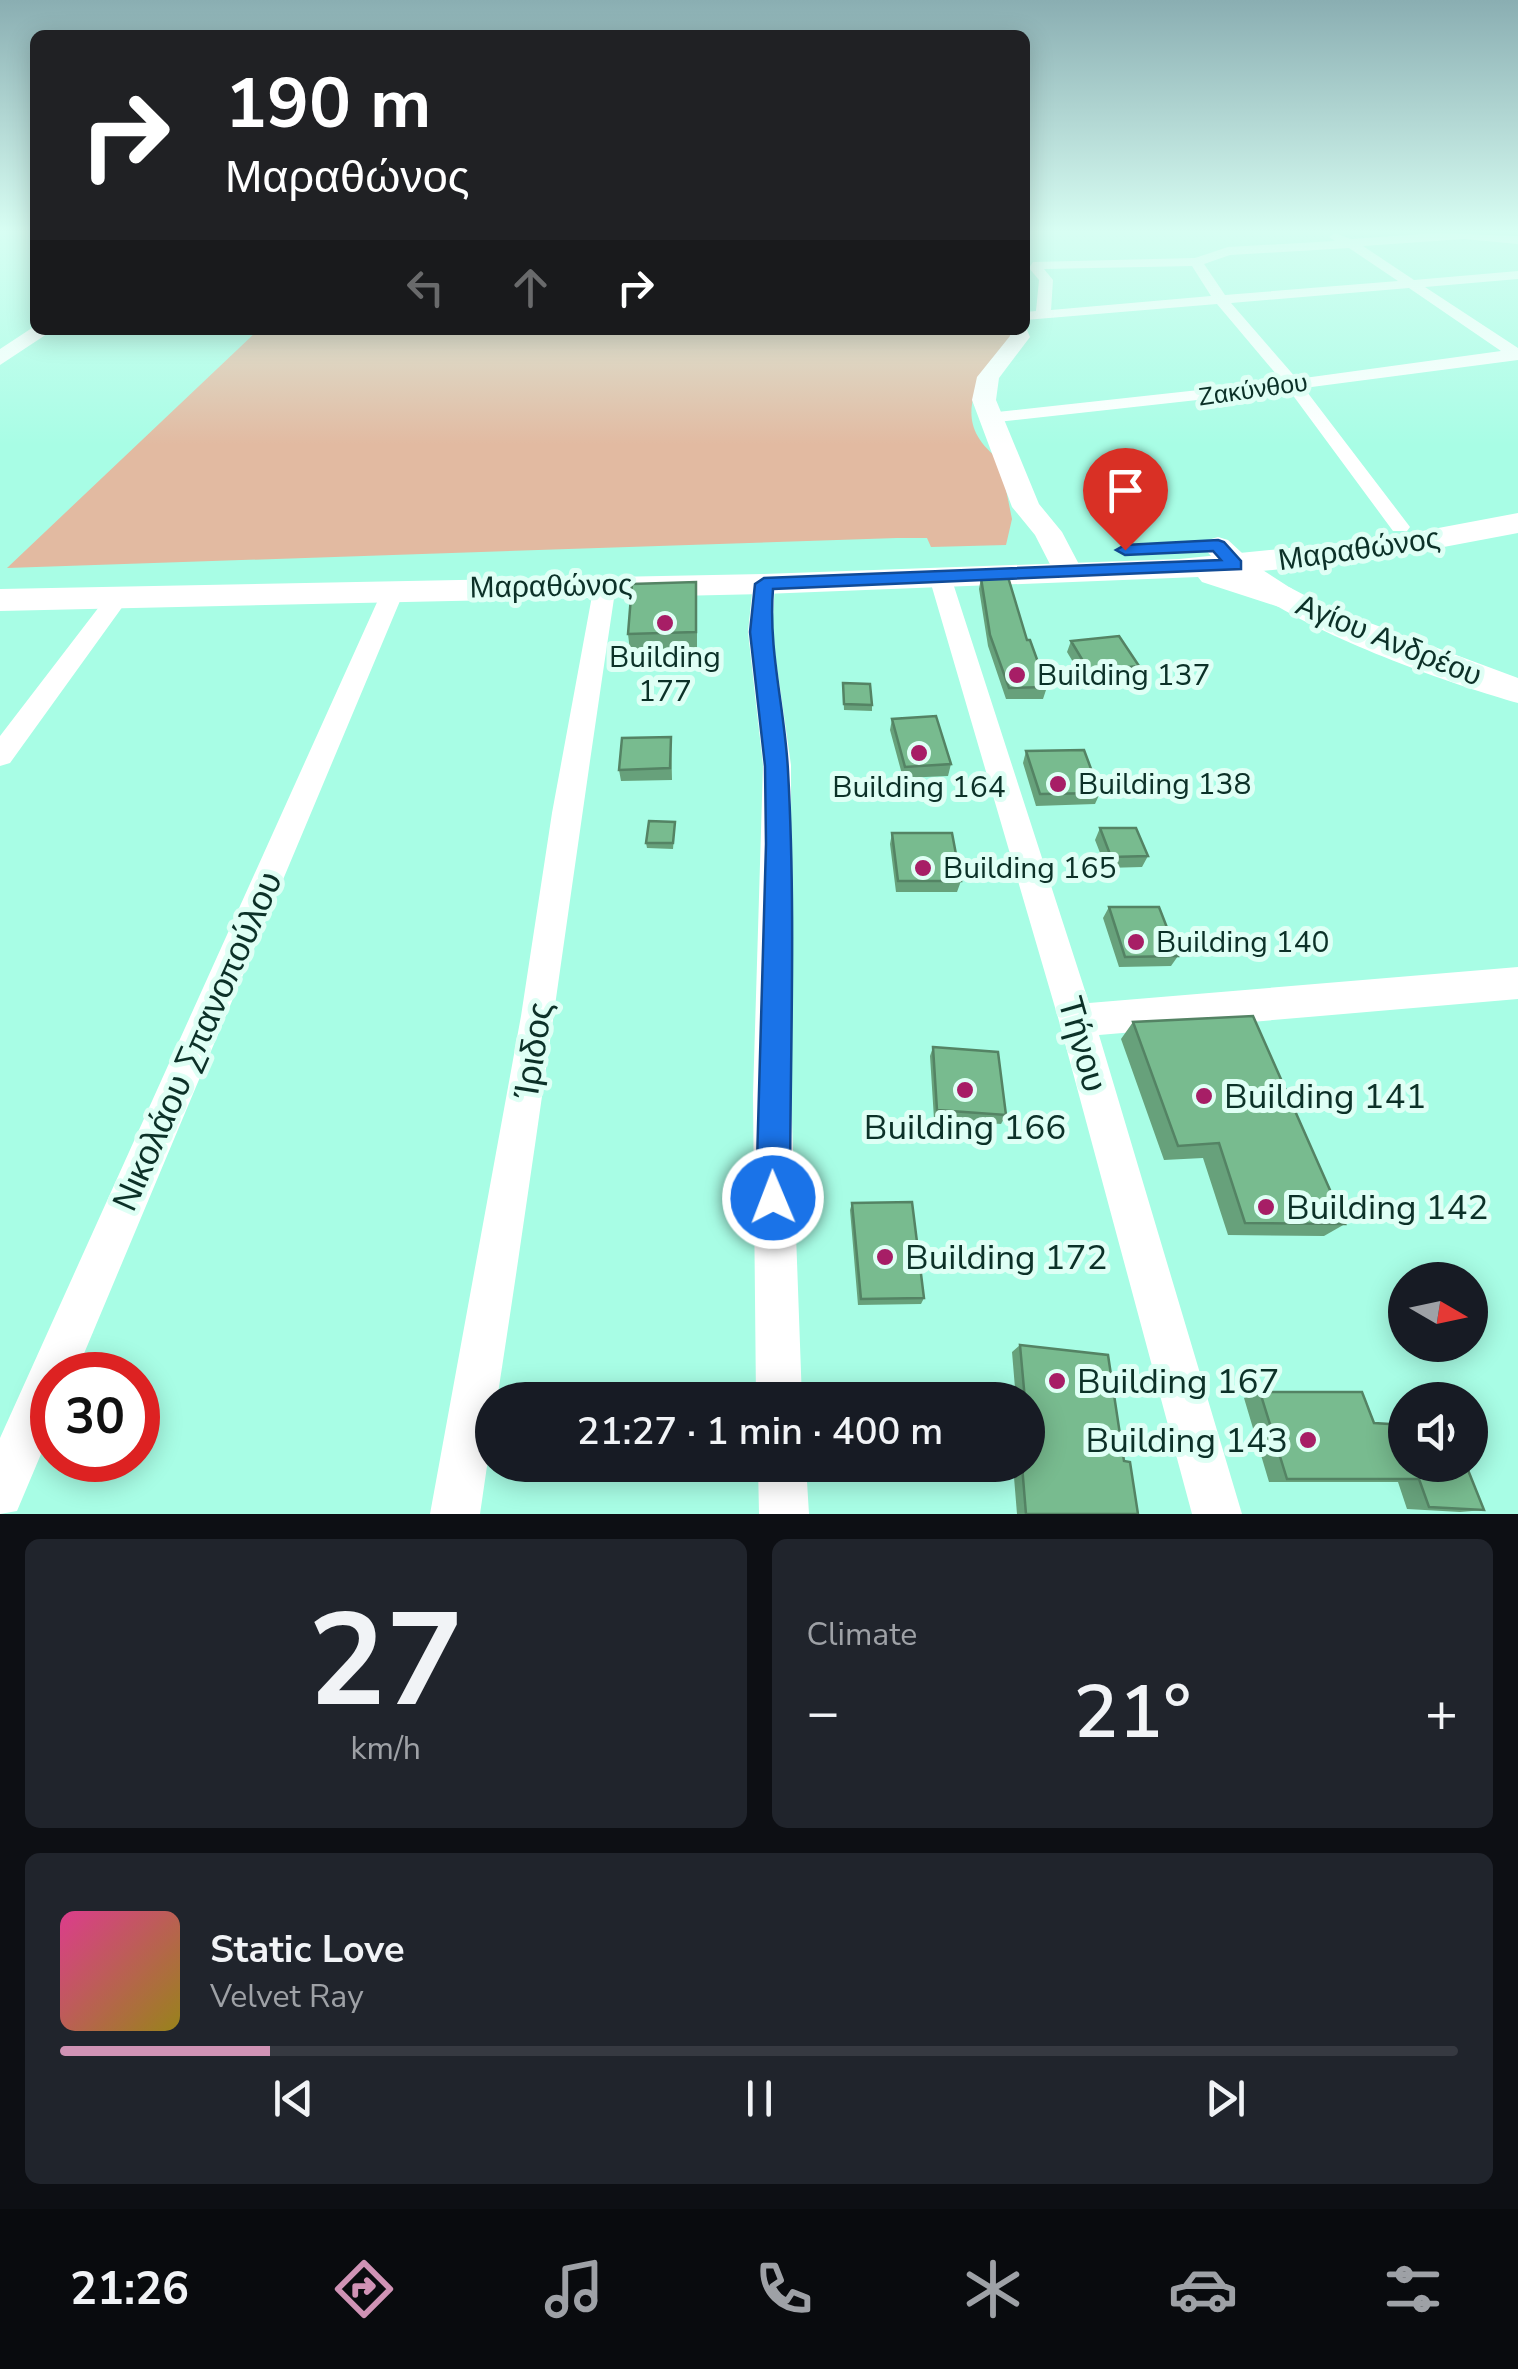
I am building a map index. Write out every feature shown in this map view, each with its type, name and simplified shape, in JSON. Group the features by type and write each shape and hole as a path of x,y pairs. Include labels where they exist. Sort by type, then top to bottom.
{"main road":[{"name":"Μαραθώνος","path":"0,600 605,584 764,584 940,576 1050,562 1180,569 1226,555 1518,508"},
{"name":"Μαραθώνος","path":"0,578 239,578 1050,562 1380,549 1518,523"},
{"path":"1180,569 1198,570 1279,596"}],"street":[{"path":"1043,315 1044,304"},
{"path":"1030,316 1199,304"},
{"path":"1223,304 1293,384 1400,527"},
{"path":"1441,304 1517,354"},
{"path":"0,358 35,335"},
{"path":"1020,335 984,385 988,418 1026,507 1025,530 1050,562"},
{"name":"Ζακύνθου","path":"988,418 1211,396 1517,354"},
{"name":"Αγίου Ανδρέου","path":"1226,555 1279,596 1518,691"},
{"name":"Τήνου","path":"940,576 1077,1021 1217,1514"},
{"name":"Ίριδος","path":"455,1514 539,1016 605,584"},
{"path":"764,584 760,632 777,766 772,1095 779,1382"},
{"name":"Νικολάου Σπανοπούλου","path":"0,1494 394,589"},
{"path":"0,756 120,595"},
{"path":"1077,1021 1518,983"},
{"path":"783,1482 784,1514"}],"shaded area":[{"path":"253,335 1013,335 980,383 971,414 974,429 984,445 1000,460 1012,519 1006,545 931,547 927,538 897,538 7,568"}],"building":[{"path":"1008,577 1027,640 1047,687 1009,688 990,635 981,578"},
{"name":"Building 177","path":"696,582 696,632 628,634 632,584"},
{"path":"1119,636 1139,666 1089,671 1071,641"},
{"path":"843,683 870,684 872,705 844,704"},
{"name":"Building 164","path":"936,716 951,764 905,767 892,719"},
{"path":"671,737 670,768 619,770 622,738"},
{"name":"Building 138","path":"1084,750 1100,793 1040,794 1026,751"},
{"path":"649,821 675,822 673,843 646,843"},
{"path":"1100,828 1136,828 1148,856 1111,857"},
{"name":"Building 165","path":"892,833 952,833 961,881 898,881"},
{"name":"Building 140","path":"1109,907 1159,907 1178,956 1125,957"},
{"path":"1253,1016 1345,1224 1245,1223 1219,1143 1178,1146 1133,1022"},
{"name":"Building 166","path":"933,1047 998,1052 1006,1115 937,1110"},
{"name":"Building 172","path":"912,1202 924,1298 861,1299 852,1203"},
{"path":"1020,1345 1108,1355 1124,1461 1130,1462 1138,1514 1026,1514 1023,1482 1045,1482 1045,1382 1023,1382"},
{"name":"Building 143","path":"1260,1392 1362,1392 1374,1423 1388,1424 1388,1479 1287,1479"},
{"name":"Building 143","path":"1420,1482 1473,1482 1484,1510 1429,1507"}],"place":[{"name":"Building 177","path":"665,623"},
{"name":"Building 137","path":"1017,675"},
{"name":"Building 164","path":"919,753"},
{"name":"Building 138","path":"1058,784"},
{"name":"Building 165","path":"923,868"},
{"name":"Building 140","path":"1136,942"},
{"name":"Building 166","path":"965,1090"},
{"name":"Building 141","path":"1204,1096"},
{"name":"Building 142","path":"1266,1207"},
{"name":"Building 172","path":"885,1257"},
{"name":"Building 167","path":"1057,1381"},
{"name":"Building 143","path":"1308,1440"}],"route":[{"path":"773,1198 777,766 760,632 764,584 1234,565 1218,546 1125,550"}]}
